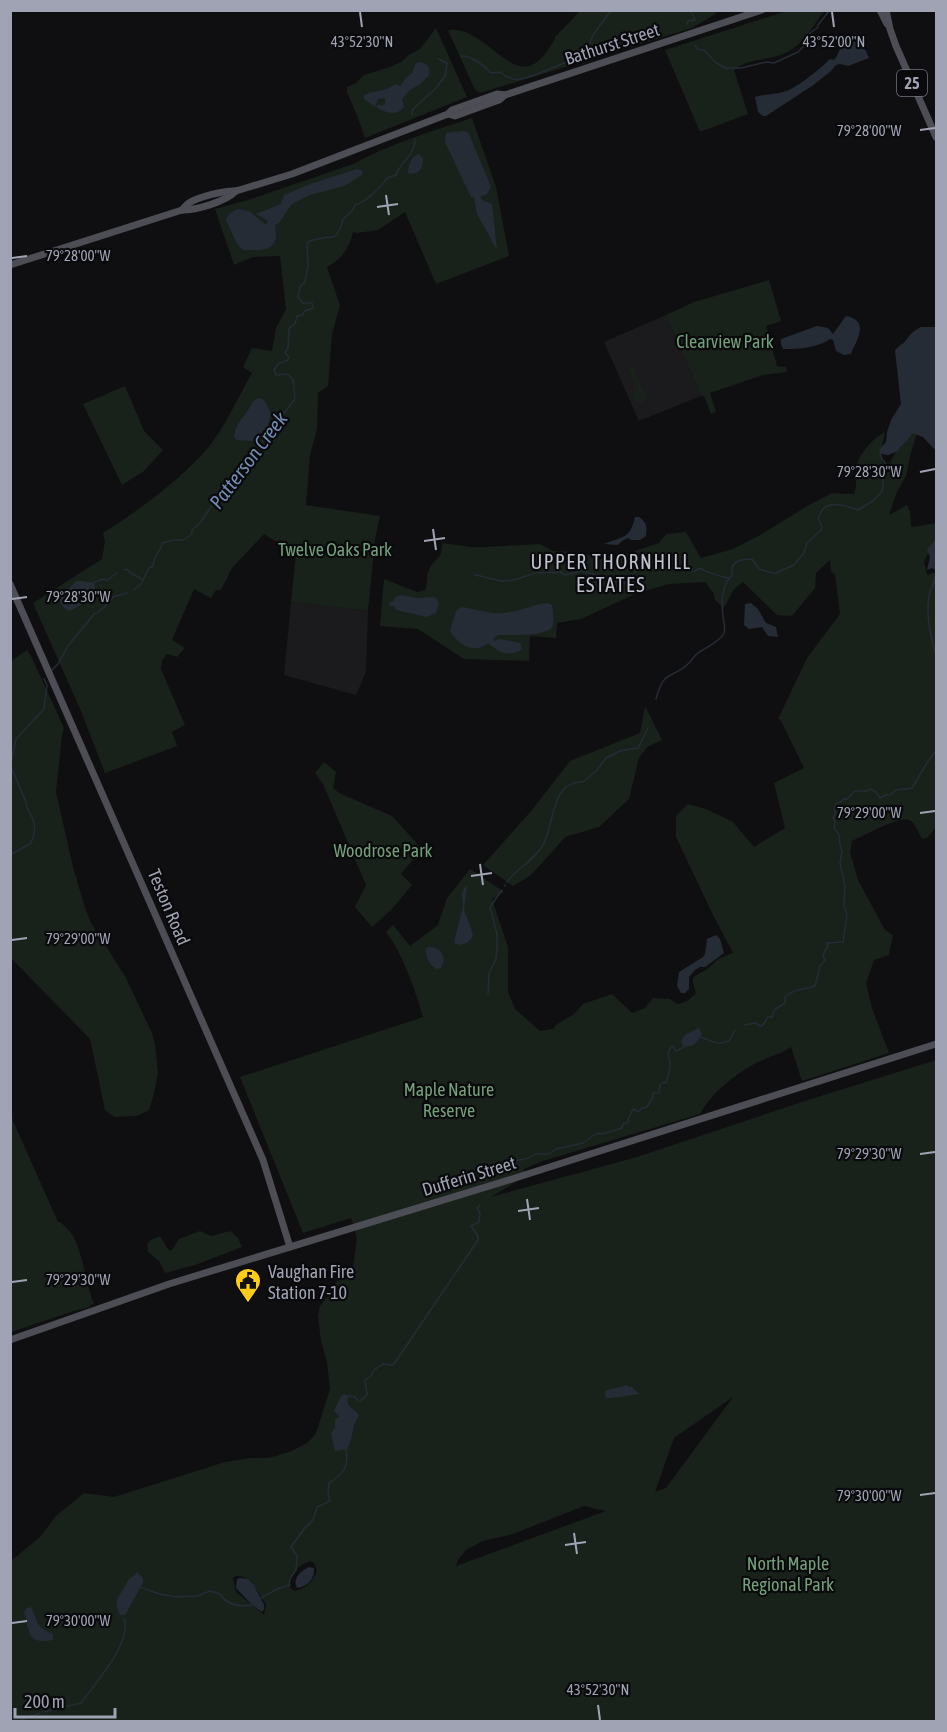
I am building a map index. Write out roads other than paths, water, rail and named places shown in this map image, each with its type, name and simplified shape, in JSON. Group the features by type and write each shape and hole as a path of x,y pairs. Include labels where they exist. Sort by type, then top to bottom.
{"main road":[{"name":"Bathurst Street","path":"10,265 182,210 189,203 207,197 292,174 497,94 505,95 762,10"},
{"name":"25","path":"883,12 936,137"},
{"name":"Teston Road","path":"10,584 250,1130 274,1192 290,1247"},
{"name":"Dufferin Street","path":"10,1340 169,1284 512,1179 936,1044"}],"waterway":[{"name":"Patterson Creek","path":"461,56 482,64 491,73 500,72 517,80 535,75 581,56 584,45 589,48 595,33 611,10"},
{"name":"Patterson Creek","path":"687,24 688,21 695,20 690,10"},
{"name":"Patterson Creek","path":"695,46 699,50 704,50 715,62 725,68 741,68 766,62 774,63 798,52 806,44 810,33 817,28 830,10"},
{"path":"439,59 446,63"},
{"name":"Patterson Creek","path":"412,115 414,108 436,88 445,76 447,63"},
{"name":"Patterson Creek","path":"134,590 141,584 149,568 153,566 162,543 183,540 192,534 192,530 200,523 222,490 228,486 295,399 293,379 287,374 276,375 274,370 278,364 288,360 289,357 285,353 288,348 289,328 295,324 297,316 313,308 312,303 303,303 298,297 300,287 305,282 309,241 334,237 343,219 355,205 372,194 387,178 396,175 413,150 415,139"},
{"path":"656,699 665,678 683,668 724,633 722,599 734,564 740,560 752,559 759,569 772,573 794,565 804,553 807,543 821,530 818,518 823,509 835,505 858,510 873,501 882,491 882,470 888,467 880,454"},
{"path":"474,575 506,581 537,573 560,572 565,575 581,571 625,583 648,562 667,569 670,567"},
{"path":"672,567 695,571 700,568 729,578"},
{"path":"124,570 142,579"},
{"path":"93,583 103,579 107,580 117,573"},
{"path":"931,589 928,613 936,655"},
{"name":"Patterson Creek","path":"52,670 94,614 113,597 127,593"},
{"name":"Patterson Creek","path":"11,763 16,739 44,709 47,685 44,679"},
{"path":"507,882 535,856 543,845 555,805 565,788 583,782 597,770 606,758 620,751 638,748 648,728"},
{"path":"745,1025 755,1023 763,1025 768,1017 772,1017 774,1010 785,1003 785,997 796,991 815,986 820,966 825,960 823,956 828,947 827,943 843,942 847,914 844,906 845,886 840,863 842,852 839,835 834,828 835,806 855,791 871,789 880,798 896,790 912,788 936,751"},
{"name":"Patterson Creek","path":"10,764 35,829 31,843 10,855"},
{"path":"488,994 489,973 496,959 497,945 497,934 490,907 502,890"},
{"path":"699,1037 717,1043 724,1042 729,1041 735,1030"},
{"path":"479,1172 480,1169 494,1163 499,1165 536,1154 549,1154 556,1149 583,1143 597,1133 602,1134 622,1128 623,1124 629,1122 628,1119 633,1109 638,1112 647,1107 653,1093 659,1093 660,1084 666,1082 670,1068 668,1052 672,1046 676,1051 684,1047"},
{"path":"360,1401 367,1395 365,1380 383,1364 394,1364 478,1240 471,1226 479,1222 480,1213 477,1208 480,1205"},
{"path":"348,1396 355,1397 358,1401"},
{"path":"296,1570 297,1556 291,1547 313,1520 317,1507 330,1501 329,1483 344,1470 347,1461 346,1449"},
{"path":"291,1577 296,1570"},
{"path":"289,1585 290,1579"},
{"path":"261,1598 290,1585"},
{"path":"145,1589 176,1597 197,1596 210,1591 220,1594 226,1601 234,1604 252,1605"},
{"path":"43,1712 81,1703 118,1650 123,1639 124,1619"},
{"path":"15,1722 40,1713"}],"place":[{"name":"Vaughan Fire Station 7-10","path":"248,1304"}],"district":[{"name":"UPPER THORNHILL ESTATES","path":"611,572"}],"park label":[{"name":"Clearview Park","path":"725,341"},
{"name":"Twelve Oaks Park","path":"335,549"},
{"name":"Woodrose Park","path":"383,850"},
{"name":"Maple Nature Reserve","path":"449,1099"},
{"name":"North Maple Regional Park","path":"788,1573"}]}
